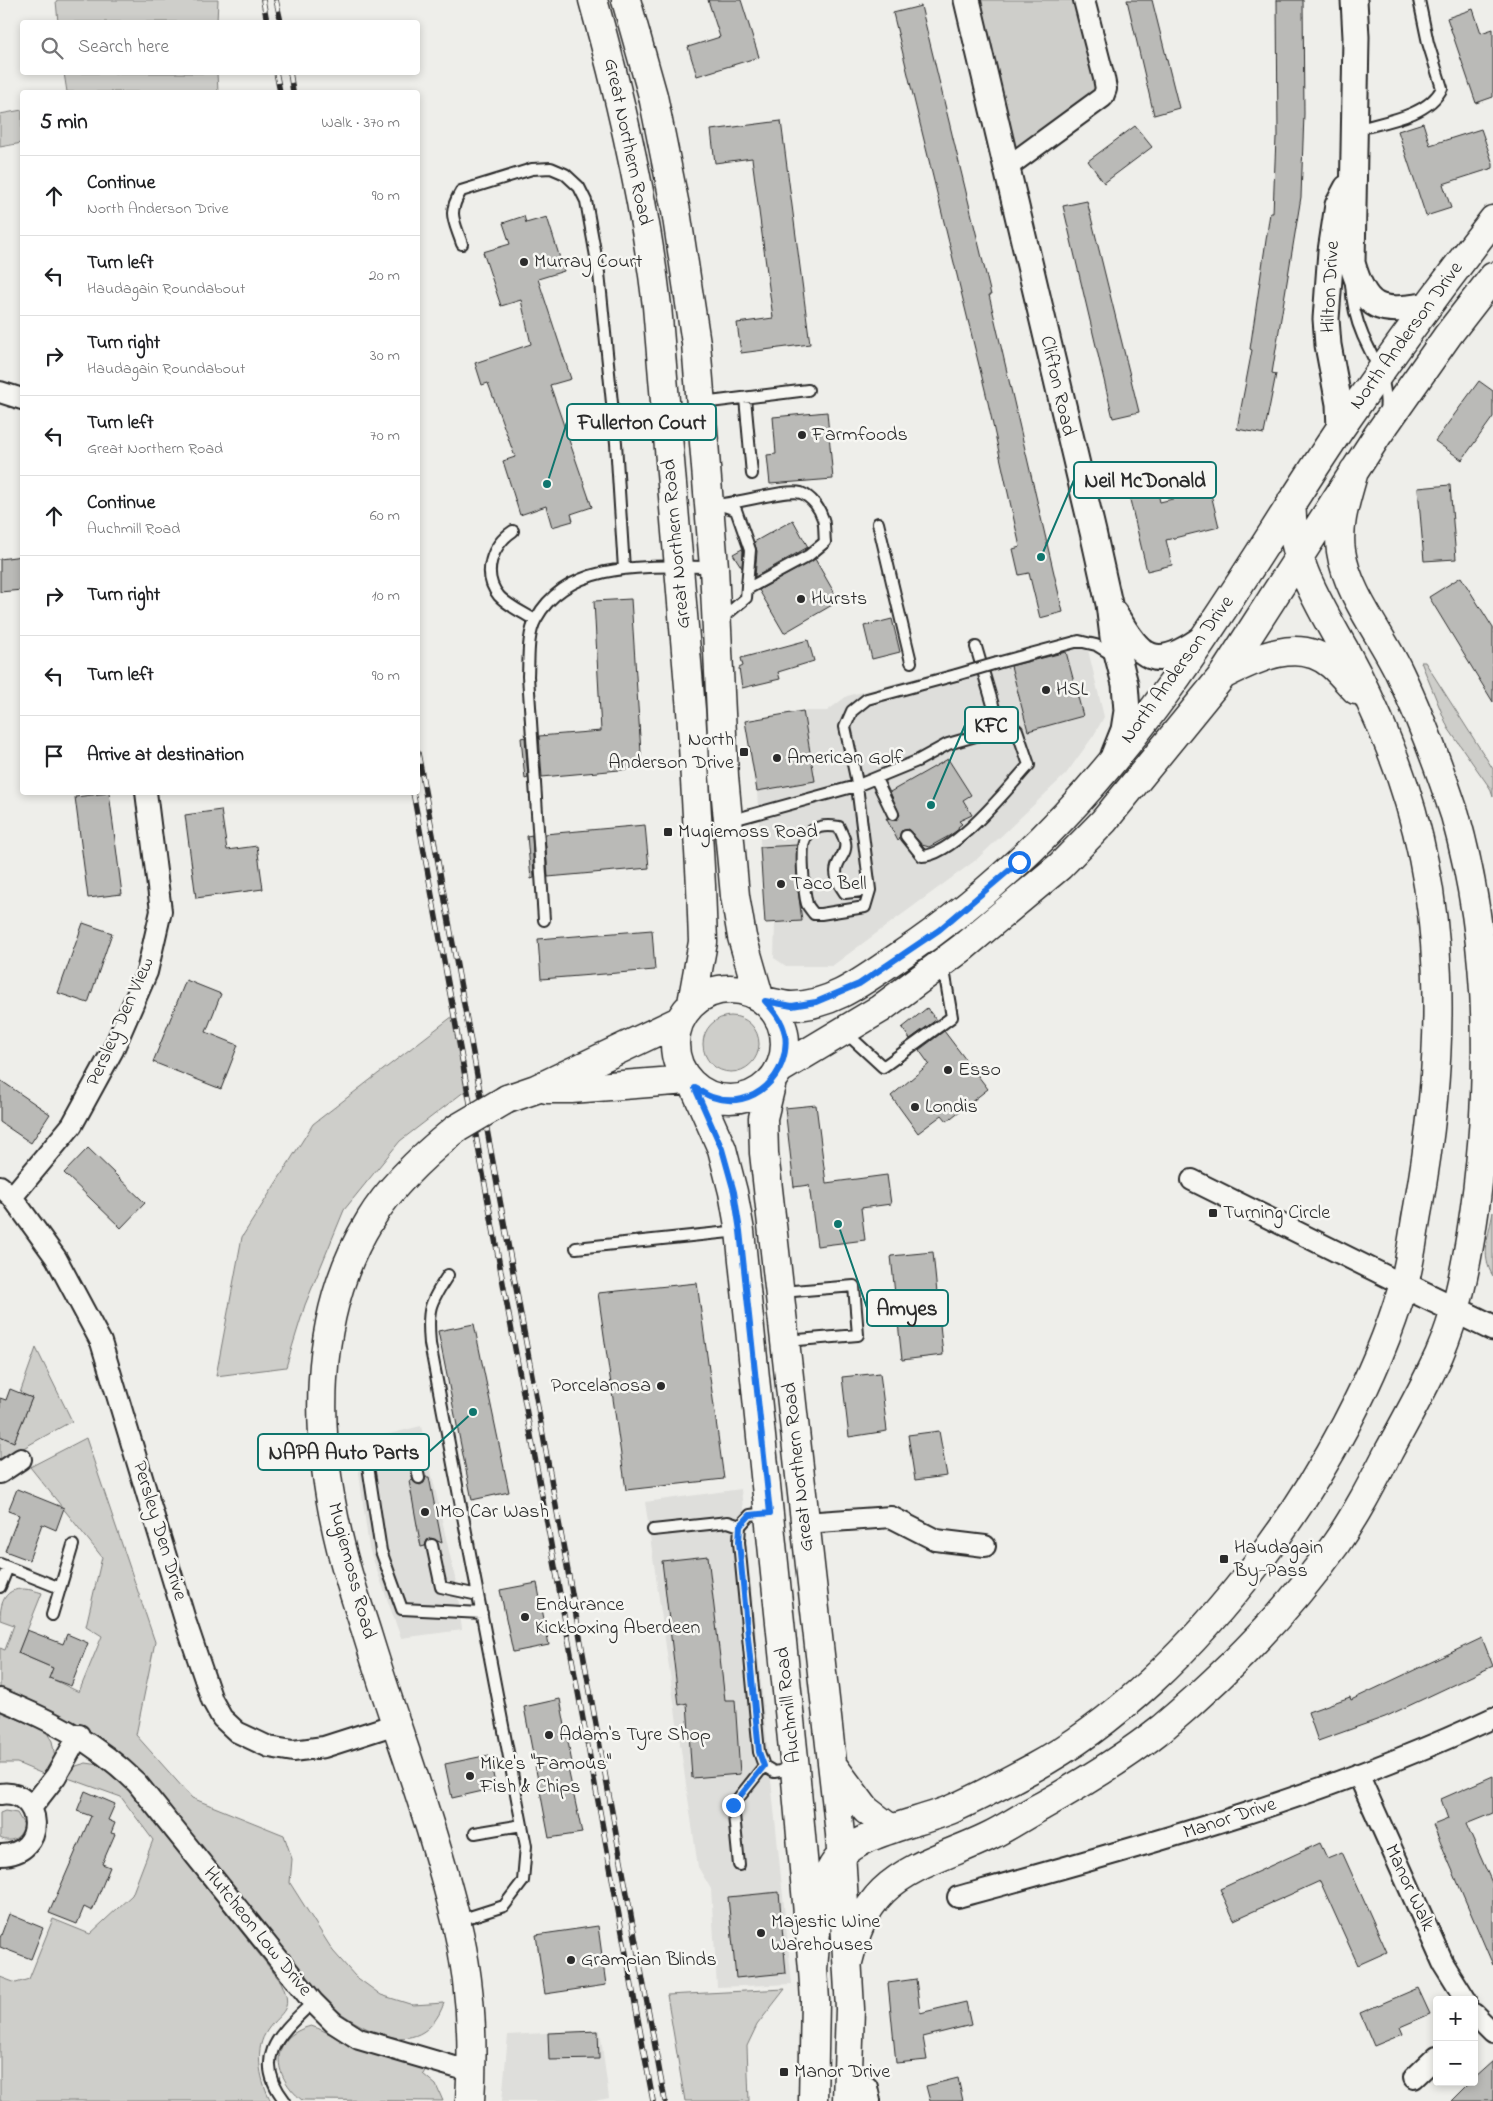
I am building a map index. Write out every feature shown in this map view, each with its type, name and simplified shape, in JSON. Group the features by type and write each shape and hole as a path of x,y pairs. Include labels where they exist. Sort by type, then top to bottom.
{"main road":[{"name":"Great Northern Road","path":"593,0 622,114 648,243 662,364 691,710 703,942 685,1012"},
{"name":"Great Northern Road","path":"626,0 653,96 676,211 696,343 701,403 716,505 714,567 724,776 735,896 742,937 762,998"},
{"name":"North Anderson Drive","path":"762,998 792,1006 835,996 859,984 939,930 1019,862 1113,760 1153,710 1204,638 1340,429 1426,306 1493,220"},
{"name":"North Anderson Drive","path":"776,1075 898,996 943,963 999,919 1060,866 1104,820 1223,675 1377,436 1448,335 1493,277"},
{"path":"848,1962 859,1924 869,1907 890,1885 922,1865 989,1836 1098,1776 1162,1728 1231,1664 1286,1606 1334,1547 1362,1505 1423,1388 1456,1312 1480,1180 1486,1111 1486,980 1474,889 1454,815 1424,732 1399,672 1351,584 1341,551 1341,530 1354,471"},
{"path":"813,1969 821,1899 826,1879 842,1854 862,1842 891,1829 921,1821 955,1808 1039,1765 1072,1744 1120,1708 1184,1648 1264,1555 1314,1481 1365,1387 1386,1338 1404,1285 1432,1125 1439,1032 1433,926 1420,846 1404,787 1375,712 1311,591 1298,558 1292,533 1292,501"},
{"path":"1223,675 1266,656 1285,651 1314,655 1331,664 1375,712"},
{"path":"691,1084 713,1097 732,1100 752,1096 776,1075 786,1051 784,1032 778,1015 762,998 742,990 724,988 707,993 685,1012 675,1036 675,1052 679,1067 691,1084 722,1149 734,1192 740,1231"},
{"name":"Mugiemoss Road","path":"470,2101 473,2020 456,1921 341,1548 325,1454 322,1418 322,1377 327,1340 345,1272 370,1220 405,1177 456,1129 507,1099 536,1089 685,1012"},
{"name":"Great Northern Road","path":"776,1075 763,1118 764,1144 804,1523 842,1854"},
{"name":"Mugiemoss Road","path":"536,1089 571,1090 691,1084"},
{"name":"Auchmill Road","path":"740,1231 770,1513 813,1969 815,2001 813,2101"},
{"path":"832,1763 853,1795 866,1810 891,1829"},
{"path":"842,1854 850,2009 848,2089"}],"street":[{"name":"Clifton Road","path":"967,0 1109,604 1125,684 1127,711 1124,730 1113,760"},
{"path":"1006,168 1103,98 1106,89 1104,78 1084,0"},
{"name":"Hilton Drive","path":"1354,0 1356,37 1352,178 1352,263 1363,294 1376,306 1389,308 1426,306"},
{"name":"Hilton Drive","path":"1340,429 1339,404 1328,345 1327,296 1338,206 1352,178"},
{"path":"0,392 20,398"},
{"name":"Clifton Road","path":"1109,604 1126,633 1142,652 1148,655 1164,658 1181,654 1204,638"},
{"name":"Persley Den View","path":"6,1192 72,1125 113,1050 147,972 161,911 146,795"},
{"path":"1192,1180 1456,1312 1493,1328"},
{"name":"Persley Den Drive","path":"6,1192 56,1258 101,1342 186,1623 212,1700 222,1718 237,1732 269,1747 293,1751 324,1747 396,1724"},
{"path":"0,1473 21,1459"},
{"path":"804,1523 891,1517 936,1540 985,1546"},
{"name":"Hutcheon Low Drive","path":"0,1699 78,1735 113,1760 137,1783 313,2002 334,2023 359,2039 472,2072"},
{"name":"Manor Drive","path":"958,1897 1204,1828 1414,1753 1493,1718"},
{"path":"31,1808 56,1776 78,1735"},
{"name":"Manor Walk","path":"1358,1774 1443,1963 1464,1996"},
{"path":"0,1794 15,1795 31,1808 36,1827 33,1837 27,1846 18,1852 0,1855"},
{"path":"1478,2020 1493,2033"},
{"path":"1414,2078 1433,2060"},
{"path":"848,2089 867,2087 870,2101"}],"lane":[{"path":"1353,130 1410,114 1438,98 1442,88 1428,43 1419,0"},
{"path":"462,244 453,215 453,205 461,191 532,169 551,168 565,174 579,187 586,202 599,273 616,443 624,569"},
{"path":"1352,263 1352,299 1362,335 1382,371 1386,403 1377,436"},
{"path":"701,403 808,390"},
{"path":"745,398 752,474"},
{"path":"716,505 780,494 801,493 815,502 823,519 825,542 808,556 747,589"},
{"path":"716,505 736,510 750,550 746,598 718,622"},
{"path":"878,523 911,662"},
{"path":"513,531 504,537 495,548 489,565 491,583 499,596 535,620"},
{"path":"544,920 528,676 530,641 535,620 549,603 566,588 583,578 624,569 714,567"},
{"path":"870,890 845,893 837,883 836,865 845,851 846,843 838,827 826,825 814,828 804,839 803,858 807,904 814,914 865,907 870,890 846,727 852,711 859,704 878,695 1079,641 1096,645 1119,659"},
{"path":"976,647 1000,729"},
{"path":"728,821 876,779 917,761 948,744 1000,729 1012,727 1017,730 1029,765 956,842 929,856 922,856 906,836"},
{"path":"876,779 893,814"},
{"path":"844,1032 883,1067 952,1018 943,963"},
{"path":"576,1248 740,1231"},
{"path":"448,1275 430,1302 428,1319 430,1344 526,1846 522,1881 504,1906 456,1921"},
{"path":"781,1292 854,1286 858,1335 786,1341"},
{"path":"419,1478 412,1444 366,1453 381,1550 402,1609 482,1613"},
{"path":"770,1513 750,1515 740,1526 739,1542 758,1742 764,1766 774,1772 795,1769"},
{"path":"653,1530 728,1522 740,1526"},
{"path":"52,1615 73,1545"},
{"path":"432,1545 441,1587 478,1596"},
{"path":"0,1587 4,1565 60,1588"},
{"path":"739,1865 733,1805 764,1766"},
{"path":"475,1833 522,1825"},
{"path":"285,2101 278,2092 270,2072 271,2049 285,2029 313,2002"}],"shaded area":[{"path":"218,0 217,20 58,20 56,1"},
{"path":"967,0 1084,0 1106,89 1006,168"},
{"path":"64,75 217,75 218,90 67,90"},
{"path":"20,110 20,143 0,147 0,114"},
{"path":"1084,633 1104,717 1094,735 1066,774 976,860 832,966 786,966 774,958 775,922 765,922 757,791 745,721 803,711 827,711 847,696"},
{"path":"1421,662 1425,662 1493,769 1493,797 1490,788 1448,728"},
{"path":"453,1016 465,1091 400,1141 344,1210 305,1305 286,1367 216,1376 242,1237 313,1124"},
{"path":"731,1016 742,1018 751,1024 757,1033 759,1044 757,1055 751,1064 742,1070 731,1072 720,1070 711,1064 705,1055 703,1044 705,1033 711,1024 720,1018"},
{"path":"1493,1212 1493,1276 1486,1253"},
{"path":"36,1348 72,1421 0,1461 0,1436 14,1442 32,1398 20,1393"},
{"name":"IMO Car Wash","path":"421,1426 457,1587 462,1630 401,1638 369,1548 357,1458 373,1438"},
{"path":"86,1438 155,1642 136,1735 192,1798 284,1835 292,1859 290,1883 333,1951 355,1976 381,1995 413,2005 444,2003 433,2023 419,2034 403,2038 386,2035 368,2029 333,2008 319,1996 144,1775 110,1747 76,1725 0,1688 0,1648 5,1650 14,1625 0,1620 1,1610 6,1595 11,1592 17,1589 24,1589 42,1593 18,1653 53,1668 50,1678 79,1692 102,1636 86,1626 102,1557 30,1467"},
{"path":"741,1489 792,1984 717,1987 711,1889 698,1867 645,1502"},
{"path":"0,1712 45,1730 52,1741 55,1757 43,1774 17,1763 0,1763"},
{"path":"86,1763 100,1765 129,1790 281,1982 287,2000 286,2006 265,2034 259,2059 264,2086 271,2101 0,2101 0,1977 16,1983 29,1979 53,1919 90,1934 132,1895 153,1840 121,1797 68,1778 76,1766"},
{"path":"5,1811 17,1813 24,1825 21,1833 12,1840 0,1838 0,1813"},
{"path":"785,1989 757,2025 747,2046 749,2101 685,2101 667,1995"},
{"path":"311,2026 359,2050 426,2069 423,2074 436,2085 443,2101 302,2100 285,2080 280,2069 279,2058 281,2048 287,2039 297,2031"},
{"path":"600,2030 609,2098 595,2101 502,2101 508,2035"}],"building":[{"path":"708,0 741,0 759,57 697,76 688,47 720,37"},
{"path":"1127,0 1152,0 1179,108 1154,115"},
{"path":"1277,0 1303,0 1304,114 1301,197 1272,373 1276,374 1264,434 1237,429 1252,350 1250,349 1270,213 1273,213 1276,137 1278,137"},
{"path":"921,6 991,295 989,295 1063,612 1040,618 1029,573 1019,575 1013,549 1020,547 987,398 893,13"},
{"path":"1473,9 1481,33 1493,29 1493,97 1476,103 1447,18"},
{"path":"781,121 810,344 741,353 737,323 773,318 752,158 715,163 711,130"},
{"path":"1423,123 1430,145 1481,129 1493,164 1493,168 1443,184 1451,208 1426,216 1398,131"},
{"path":"1135,126 1152,147 1104,183 1088,161"},
{"path":"1087,201 1139,412 1113,418 1063,206"},
{"path":"524,216 526,223 547,217 564,271 538,279 571,379 550,385 592,507 571,514 573,521 552,527 546,506 520,515 503,461 515,457 488,383 482,385 475,363 531,344 521,300 501,306 483,252 510,244 503,223"},
{"path":"1479,381 1493,391 1493,417 1462,460 1435,441"},
{"name":"Farmfoods","path":"827,412 833,479 770,484 767,455 776,454 773,417"},
{"path":"1154,476 1160,502 1210,490 1219,527 1166,540 1172,565 1147,571 1126,483"},
{"path":"1450,485 1456,559 1424,561 1418,488"},
{"path":"793,520 808,547 755,577 757,551 754,542"},
{"path":"742,549 743,551 742,568 733,554"},
{"path":"20,556 20,590 0,592 0,559"},
{"name":"Hursts","path":"815,559 839,601 784,633 759,590"},
{"path":"1461,577 1493,628 1493,702 1429,597"},
{"path":"631,599 642,768 542,777 539,736 601,731 594,601"},
{"path":"892,619 900,652 872,659 864,626"},
{"path":"808,640 814,661 778,672 780,679 742,688 739,668 743,666 741,658"},
{"name":"HSL","path":"1066,652 1083,716 1028,731 1011,666"},
{"path":"803,711 815,781 757,791 745,721"},
{"path":"525,737 528,778 525,779 521,738"},
{"path":"948,759 971,795 963,800 972,815 959,821 962,824 958,827 959,829 929,847 922,845 908,829 901,831 898,841 886,818 896,820 900,815 890,792"},
{"path":"109,795 122,894 88,898 75,797"},
{"path":"221,810 227,850 257,846 263,889 196,898 185,815"},
{"path":"645,825 649,868 548,877 545,834"},
{"path":"532,835 534,878 531,879 527,836"},
{"name":"Taco Bell","path":"797,845 797,882 802,921 765,923 760,847"},
{"path":"83,923 112,933 88,1003 58,993"},
{"path":"652,930 655,970 541,979 538,939"},
{"path":"186,980 221,994 206,1032 238,1045 221,1089 153,1062"},
{"path":"927,1008 936,1020 910,1039 902,1028"},
{"name":"Esso","path":"944,1031 988,1089 947,1121 942,1115 918,1133 891,1096 929,1064 919,1050"},
{"path":"0,1080 50,1114 31,1143 0,1122"},
{"path":"816,1105 826,1183 887,1175 891,1204 861,1208 865,1240 817,1246 809,1185 794,1187 785,1108"},
{"path":"88,1148 145,1203 121,1228 64,1173"},
{"path":"933,1252 943,1355 902,1360 891,1256"},
{"name":"Porcelanosa","path":"697,1283 724,1479 626,1490 598,1293"},
{"path":"474,1324 509,1492 472,1500 438,1331"},
{"path":"880,1373 887,1431 849,1437 842,1377"},
{"path":"10,1389 32,1398 14,1442 0,1436 0,1398 6,1400"},
{"path":"939,1431 947,1476 915,1480 908,1435"},
{"name":"IMO Car Wash","path":"426,1477 429,1477 442,1543 431,1538 427,1540 425,1546 421,1547 409,1481 412,1480 420,1485 424,1483"},
{"path":"17,1489 64,1508 56,1530 42,1524 29,1560 5,1551 19,1515 8,1511"},
{"path":"708,1556 725,1700 735,1700 740,1774 692,1778 687,1703 679,1705 662,1561"},
{"name":"Endurance Kickboxing Aberdeen","path":"537,1583 549,1645 513,1652 500,1590"},
{"path":"27,1630 63,1644 67,1634 88,1643 71,1686 49,1678 53,1668 18,1653"},
{"path":"1482,1638 1493,1666 1385,1717 1318,1741 1308,1712 1350,1697 1351,1700"},
{"path":"560,1699 572,1763 567,1764 582,1833 549,1838 524,1707"},
{"name":"Mike's \"Famous\" Fish & Chips","path":"489,1755 496,1788 452,1798 445,1764"},
{"path":"1493,1776 1493,1813 1466,1824 1493,1885 1493,1965 1433,1825 1448,1819 1441,1799"},
{"path":"85,1791 115,1804 108,1820 115,1823 111,1833 115,1834 102,1864 110,1867 92,1911 84,1907 77,1924 49,1913 91,1816 77,1811"},
{"path":"1320,1843 1327,1858 1342,1852 1387,1952 1358,1965 1320,1881 1234,1920 1220,1889"},
{"path":"779,1892 786,1973 736,1978 728,1897"},
{"path":"9,1914 43,1928 31,1959 0,1947 0,1938"},
{"name":"Grampian Blinds","path":"598,1926 606,1985 545,1994 536,1935"},
{"path":"916,1979 920,2013 966,2002 971,2025 923,2037 927,2060 896,2063 888,1983"},
{"path":"1418,1988 1430,2014 1400,2027 1403,2034 1374,2046 1360,2013"},
{"path":"598,2031 599,2059 549,2060 548,2033"},
{"path":"1493,2061 1493,2101 1451,2101 1466,2086 1478,2086 1478,2074"},
{"path":"958,2078 963,2101 930,2101 926,2086"}],"railway":[{"path":"263,0 267,20"},
{"path":"276,0 281,20"},
{"path":"277,75 280,90"},
{"path":"290,75 293,90"},
{"path":"420,764 665,2101"},
{"path":"414,795 653,2101"}],"place":[{"name":"Murray Court","path":"524,262"},
{"name":"Farmfoods","path":"802,435"},
{"name":"Fullerton Court","path":"547,484"},
{"name":"Neil McDonald","path":"1041,557"},
{"name":"Hursts","path":"801,599"},
{"name":"HSL","path":"1046,690"},
{"name":"North Anderson Drive","path":"744,752"},
{"name":"American Golf","path":"777,758"},
{"name":"KFC","path":"931,805"},
{"name":"Mugiemoss Road","path":"668,832"},
{"name":"Taco Bell","path":"781,884"},
{"name":"Esso","path":"948,1070"},
{"name":"Londis","path":"915,1107"},
{"name":"Turning Circle","path":"1213,1213"},
{"name":"Amyes","path":"838,1224"},
{"name":"Porcelanosa","path":"661,1386"},
{"name":"NAPA Auto Parts","path":"473,1412"},
{"name":"IMO Car Wash","path":"425,1512"},
{"name":"Haudagain By-Pass","path":"1224,1559"},
{"name":"Endurance Kickboxing Aberdeen","path":"525,1617"},
{"name":"Adam's Tyre Shop","path":"549,1735"},
{"name":"Mike's \"Famous\" Fish & Chips","path":"470,1776"},
{"name":"Majestic Wine Warehouses","path":"761,1933"},
{"name":"Grampian Blinds","path":"571,1960"},
{"name":"Manor Drive","path":"784,2072"}],"route":[{"path":"733,1805 764,1766 759,1752 739,1542 740,1526 750,1515 770,1513 740,1231 734,1192 722,1149 695,1088 713,1097 732,1100 752,1096 763,1089 772,1081 780,1069 786,1051 784,1032 778,1015 765,1001 792,1006 816,1002 835,996 859,984 939,930 972,904 1019,862"}]}
